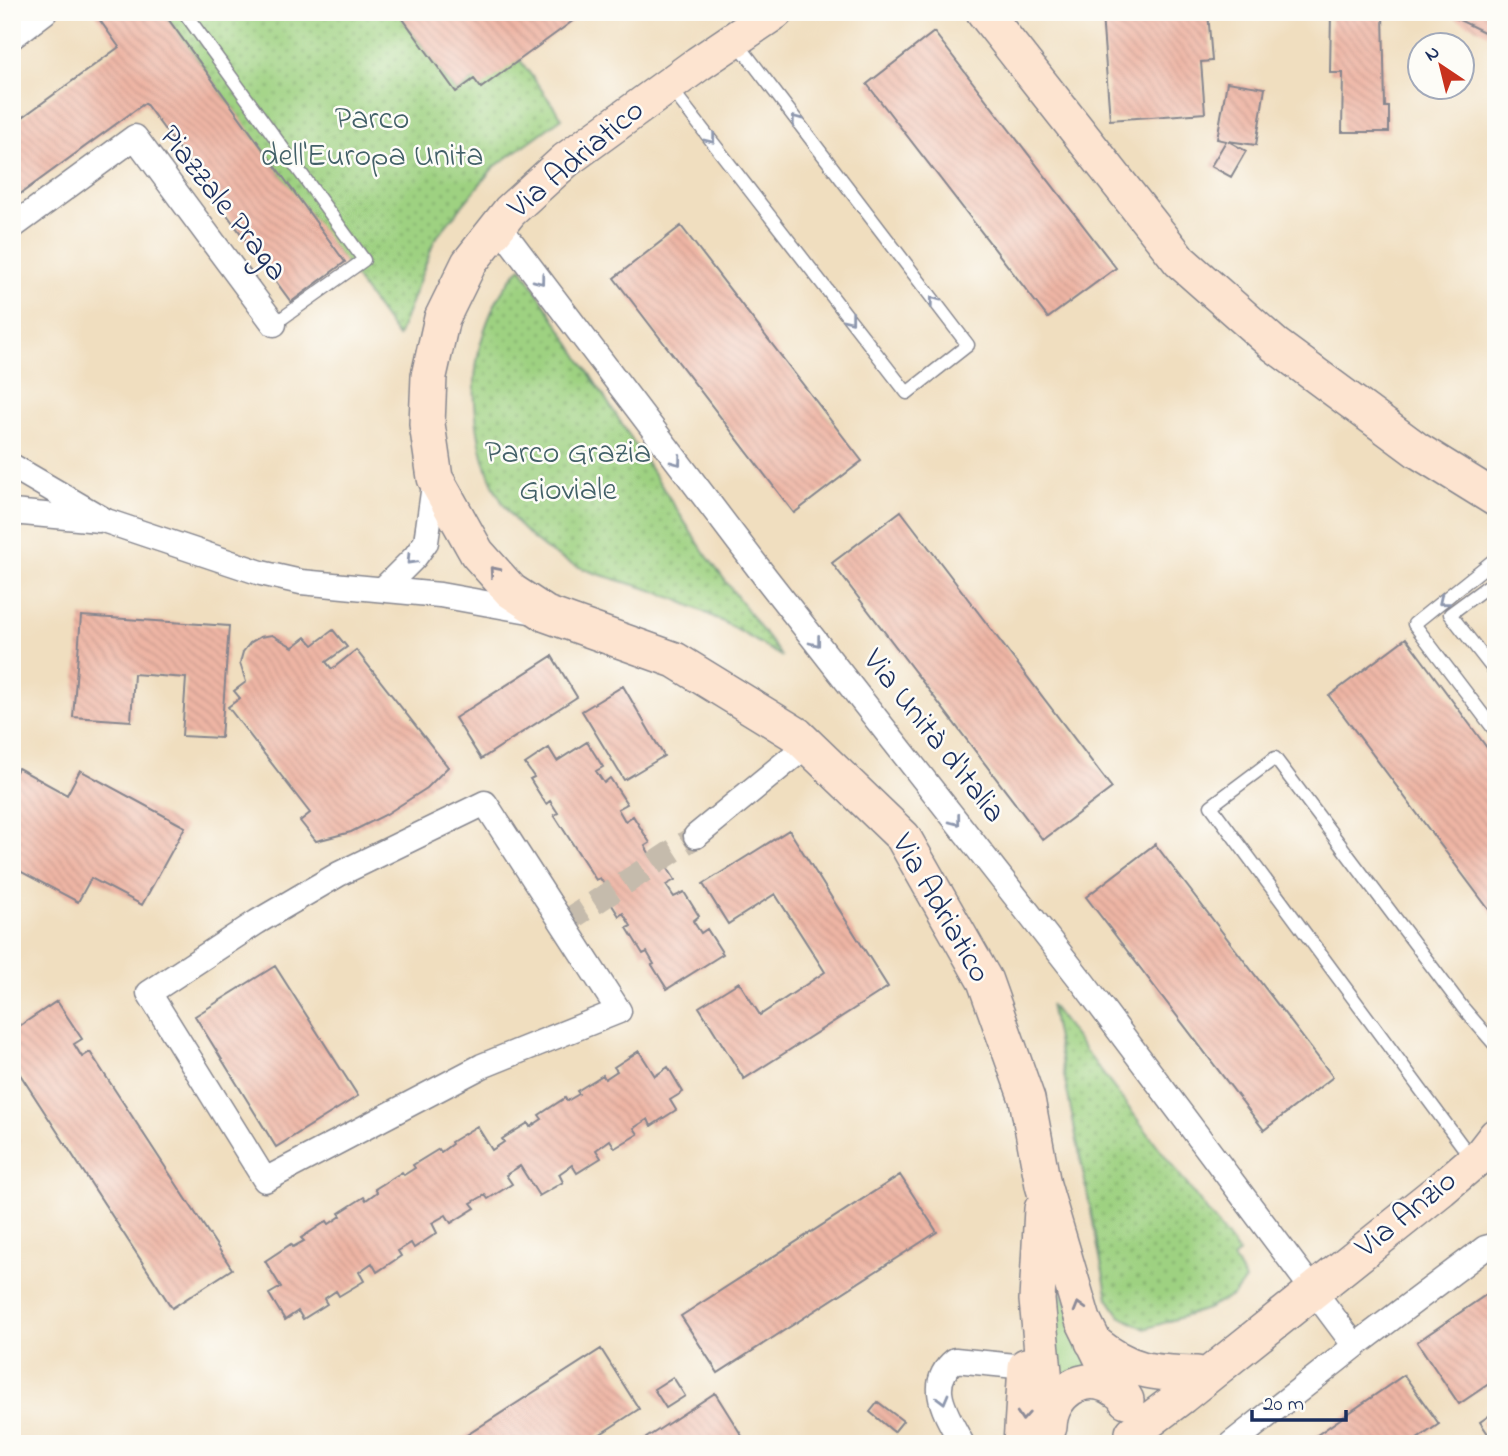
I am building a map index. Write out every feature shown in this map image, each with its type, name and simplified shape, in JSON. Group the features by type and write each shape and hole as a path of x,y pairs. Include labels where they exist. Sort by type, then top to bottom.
{"street":[{"path":"12,37 46,12"},
{"name":"Via Adriatico","path":"384,588 426,542 435,478 427,424 429,376 442,318 470,263 510,211 566,160 775,12"},
{"path":"984,12 1180,261 1275,345 1417,450 1496,499"},
{"name":"Piazzale Praga","path":"12,227 135,137 274,324"},
{"name":"Via Unità d'Italia","path":"499,226 766,578 1084,984 1314,1290"},
{"name":"Via Adriatico","path":"12,466 106,521 261,573 301,582 440,595 546,614 674,660 797,735 903,836 985,981 1027,1099 1043,1185 1083,1320 1132,1410 1129,1438"},
{"name":"Via Adriatico","path":"435,478 477,553 511,591 546,614"},
{"name":"Via Adriatico","path":"12,512 106,521"},
{"path":"696,836 807,745"},
{"path":"485,803 619,1011 482,1066 265,1180 149,993 257,922 339,874 485,803"},
{"name":"Via Anzio","path":"1129,1438 1485,1149"},
{"name":"Via Adriatico","path":"1043,1185 1037,1300 1045,1438"},
{"path":"1231,1444 1485,1248 1496,1245"},
{"path":"1314,1290 1355,1346"},
{"path":"1037,1300 1026,1367 1045,1438"},
{"path":"1093,1342 1113,1359 1132,1367 1152,1372 1197,1374"},
{"name":"Via Anzio","path":"1121,1393 1161,1389 1197,1374 1241,1347"},
{"path":"962,1444 940,1395 939,1381 945,1368 955,1360 1026,1367"},
{"path":"1045,1438 1056,1400 1074,1385 1083,1381 1097,1382 1121,1393"}],"lane":[{"path":"184,12 365,260 274,324"},
{"path":"669,85 907,393 968,345 734,39"},
{"path":"1496,558 1414,624 1496,732"},
{"path":"1496,580 1450,614 1496,673"},
{"path":"1485,1149 1211,806 1275,758 1463,1008 1496,1046"}],"green space":[{"name":"Parco dell'Europa Unita","path":"163,12 398,12 456,92 474,79 520,60 562,118 493,168 435,239 398,337"},
{"name":"Parco Grazia Gioviale","path":"521,267 704,552 782,657 754,639 681,601 589,571 562,559 539,544 520,526 505,506 484,459 478,432 475,403 476,366 484,330 491,313 499,296"},
{"path":"1050,1004 1239,1253 1233,1258 1245,1280 1234,1295 1207,1309 1145,1329 1120,1316 1108,1298"},
{"path":"1058,1284 1097,1368 1057,1386 1053,1287"}],"building":[{"path":"94,12 163,12 345,262 291,302 145,103 12,200 12,125 119,47"},
{"path":"398,12 585,12 481,88 474,79 456,92"},
{"path":"1132,12 1208,12 1212,61 1201,62 1205,113 1110,120 1102,15"},
{"path":"1331,12 1383,12 1385,107 1389,107 1389,132 1342,132 1343,73 1330,73"},
{"path":"1443,12 1496,12 1496,38"},
{"path":"934,32 1116,268 1048,318 867,84"},
{"path":"1227,82 1265,88 1256,145 1228,141 1246,151 1231,177 1211,166 1226,141 1217,139"},
{"path":"681,226 862,461 794,513 614,278"},
{"path":"901,511 1112,788 1043,840 832,563"},
{"path":"81,616 229,626 221,738 182,736 186,678 134,674 131,721 73,717"},
{"path":"333,630 347,647 326,662 332,669 356,650 448,767 427,788 385,815 351,832 316,841 300,821 310,813 228,707 240,698 234,691 246,682 240,663 243,652 250,643 260,637 272,635 293,647 306,637 313,645"},
{"path":"1406,638 1496,760 1496,919 1329,696"},
{"path":"552,656 577,697 481,759 455,718"},
{"path":"623,686 664,756 624,780 582,711"},
{"path":"587,742 603,767 596,771 604,783 610,778 627,804 618,809 625,821 633,816 650,843 645,846 652,858 659,854 675,880 666,885 674,897 684,892 699,916 693,921 701,933 707,929 723,954 667,989 647,952 643,954 627,928 631,926 623,913 619,916 603,891 607,889 600,878 596,880 554,815 558,813 550,801 546,804 530,779 534,777 525,764 549,748 557,761"},
{"path":"18,768 67,795 80,770 185,827 142,905 91,878 78,902 12,867 12,779"},
{"path":"789,830 888,987 744,1079 699,1007 739,982 760,1015 825,972 775,894 728,924 703,884"},
{"path":"1155,844 1333,1077 1264,1130 1086,897"},
{"path":"275,966 358,1096 276,1147 195,1016"},
{"path":"57,1001 82,1039 74,1044 82,1057 90,1052 232,1269 172,1308 12,1062 12,1031"},
{"path":"639,1051 655,1076 668,1067 683,1092 670,1100 676,1110 651,1126 648,1119 634,1128 638,1134 615,1148 610,1140 596,1150 601,1158 577,1173 572,1165 559,1174 563,1182 539,1196 520,1166 506,1175 512,1184 488,1199 485,1195 471,1203 475,1208 451,1223 446,1215 432,1223 437,1233 414,1248 411,1243 398,1251 401,1256 377,1272 372,1263 359,1272 364,1281 339,1296 336,1291 324,1299 327,1304 303,1319 298,1311 285,1320 269,1294 281,1287 265,1261 291,1244 293,1247 304,1241 301,1238 327,1221 329,1224 341,1216 339,1213 377,1192 375,1189 402,1172 404,1175 415,1168 413,1165 439,1149 441,1152 452,1144 451,1142 477,1126 492,1150 504,1142 502,1139 528,1123 530,1127 542,1119 539,1115 565,1098 567,1101 579,1094 577,1091 603,1075 605,1079 617,1071 614,1067"},
{"path":"12,1138 19,1138 14,1188 12,1188"},
{"path":"900,1175 937,1232 718,1373 681,1316"},
{"path":"1496,1288 1496,1379 1459,1404 1417,1342"},
{"path":"601,1349 639,1409 585,1444 453,1444"},
{"path":"1404,1375 1439,1424 1410,1444 1304,1444"},
{"path":"673,1377 685,1396 666,1408 654,1389"},
{"path":"715,1393 747,1444 649,1444 646,1438"},
{"path":"878,1402 903,1421 894,1432 870,1412"},
{"path":"1496,1411 1496,1444 1495,1444 1480,1422"}],"tunnel":[{"path":"564,923 696,836"}]}
